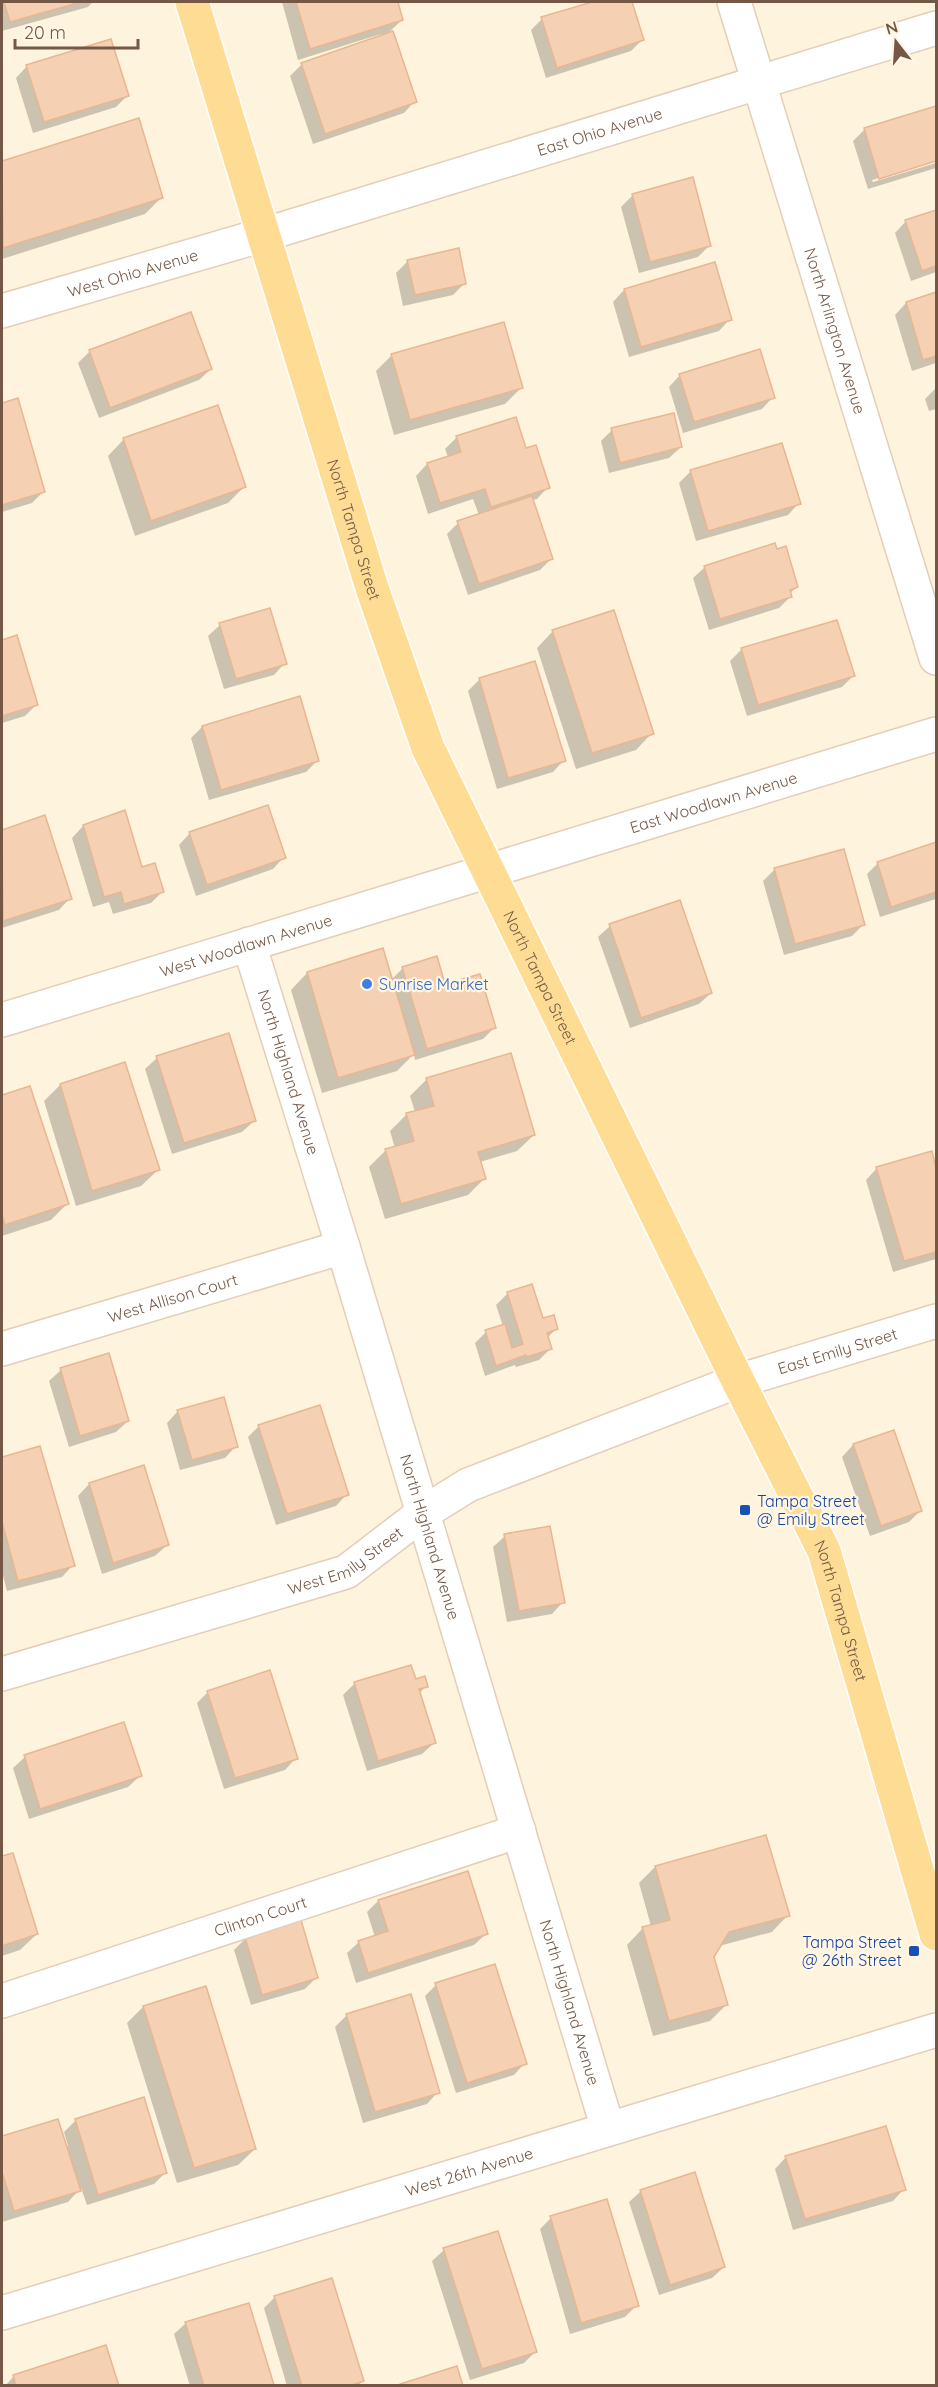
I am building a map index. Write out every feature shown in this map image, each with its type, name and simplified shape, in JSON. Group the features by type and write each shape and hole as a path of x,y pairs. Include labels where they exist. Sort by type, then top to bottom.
{"main road":[{"name":"North Tampa Street","path":"192,2 372,588 428,748 738,1381 824,1551 936,1935"}],"street":[{"name":"North Arlington Avenue","path":"734,2 936,658"},
{"name":"East Ohio Avenue","path":"263,235 936,28"},
{"name":"West Ohio Avenue","path":"2,311 263,235"},
{"name":"East Woodlawn Avenue","path":"490,871 936,734"},
{"name":"West Woodlawn Avenue","path":"2,1020 490,871"},
{"name":"North Highland Avenue","path":"249,944 343,1247 608,2130"},
{"name":"West Allison Court","path":"2,1349 343,1247"},
{"name":"East Emily Street","path":"738,1381 936,1321"},
{"name":"West Emily Street","path":"2,1674 346,1572 423,1513 468,1485 738,1381"},
{"name":"Clinton Court","path":"2,2001 519,1831"},
{"name":"West 26th Avenue","path":"2,2313 936,2030"}],"building":[{"path":"4,2 81,2 10,22"},
{"path":"296,2 398,2 403,20 310,49"},
{"path":"592,2 632,2 644,40 557,68 541,17"},
{"path":"393,31 417,102 325,134 301,63"},
{"path":"111,39 129,96 44,122 26,65"},
{"path":"936,106 936,161 879,179 864,128"},
{"path":"139,118 163,198 3,248 2,161"},
{"path":"693,177 711,246 650,262 632,194"},
{"path":"936,210 936,266 922,271 905,220"},
{"path":"459,248 466,284 415,295 407,260"},
{"path":"715,262 732,320 641,347 624,289"},
{"path":"936,292 936,356 923,360 906,302"},
{"path":"191,312 212,369 110,408 89,350"},
{"path":"504,322 523,388 410,420 391,354"},
{"path":"760,349 775,398 694,422 679,374"},
{"path":"18,398 45,492 2,505 2,403"},
{"path":"218,405 246,487 151,521 123,438"},
{"path":"674,413 682,447 620,463 611,428"},
{"path":"516,417 526,448 536,445 550,488 491,507 485,489 440,503 427,463 461,452 456,436"},
{"path":"782,443 801,504 708,531 690,470"},
{"path":"532,496 553,559 479,584 457,521"},
{"path":"775,543 777,549 786,546 798,587 790,590 792,597 720,619 704,566"},
{"path":"270,608 287,664 236,679 219,623"},
{"path":"614,610 654,734 592,753 552,630"},
{"path":"837,620 855,676 758,705 741,648"},
{"path":"17,635 38,705 2,716 2,640"},
{"path":"535,661 566,761 508,778 479,678"},
{"path":"300,696 319,761 221,790 202,726"},
{"path":"268,805 286,858 207,885 189,832"},
{"path":"125,810 142,867 155,863 164,892 124,904 121,892 104,897 83,825"},
{"path":"45,815 72,899 3,921 2,830"},
{"path":"936,842 936,892 891,907 877,862"},
{"path":"844,849 865,925 795,944 774,868"},
{"path":"680,900 712,993 641,1018 609,924"},
{"path":"383,948 415,1055 338,1078 307,972"},
{"path":"437,956 445,984 480,974 496,1028 427,1049 402,967"},
{"path":"229,1033 256,1121 184,1143 156,1056"},
{"path":"511,1053 535,1135 478,1152 486,1179 401,1204 385,1149 414,1141 406,1113 434,1106 426,1078"},
{"path":"125,1062 160,1170 92,1191 60,1084"},
{"path":"30,1086 69,1204 5,1225 2,1215 2,1095"},
{"path":"932,1151 936,1168 936,1252 904,1261 876,1167"},
{"path":"532,1284 543,1318 554,1315 558,1329 547,1333 552,1349 527,1357 526,1355 496,1366 485,1330 505,1324 512,1348 523,1344 507,1292"},
{"path":"109,1353 129,1421 80,1436 60,1368"},
{"path":"224,1397 238,1447 192,1460 177,1410"},
{"path":"320,1405 349,1495 287,1514 258,1425"},
{"path":"894,1430 922,1511 881,1526 853,1444"},
{"path":"40,1446 75,1566 18,1581 2,1522 2,1457"},
{"path":"144,1465 169,1545 113,1563 89,1483"},
{"path":"550,1526 565,1603 519,1611 504,1534"},
{"path":"411,1665 416,1679 425,1676 428,1687 419,1689 436,1743 378,1761 354,1682"},
{"path":"270,1670 298,1759 235,1778 207,1691"},
{"path":"124,1722 142,1776 40,1809 24,1755"},
{"path":"766,1835 790,1916 729,1932 714,1957 728,2005 669,2021 642,1927 670,1920 655,1866"},
{"path":"13,1853 38,1934 2,1946 2,1856"},
{"path":"468,1871 488,1934 368,1973 358,1941 388,1931 378,1900"},
{"path":"301,1920 318,1978 262,1995 245,1937"},
{"path":"495,1964 527,2064 467,2083 435,1983"},
{"path":"206,1986 256,2149 194,2168 143,2006"},
{"path":"411,1994 440,2093 375,2112 346,2014"},
{"path":"144,2097 167,2173 98,2195 75,2119"},
{"path":"58,2119 81,2191 14,2211 2,2172 2,2136"},
{"path":"886,2126 906,2190 805,2219 785,2156"},
{"path":"695,2172 725,2267 670,2285 640,2190"},
{"path":"607,2199 639,2306 581,2323 550,2216"},
{"path":"498,2231 537,2352 482,2369 443,2248"},
{"path":"332,2278 364,2381 349,2386 302,2386 274,2296"},
{"path":"249,2303 274,2385 204,2386 185,2322"},
{"path":"106,2345 119,2386 16,2386 13,2375"},
{"path":"457,2366 463,2386 400,2386 400,2384"}],"place":[{"name":"Sunrise Market","path":"367,984"},
{"name":"Tampa Street @ Emily Street","path":"745,1510"},
{"name":"Tampa Street @ 26th Street","path":"914,1951"}]}
